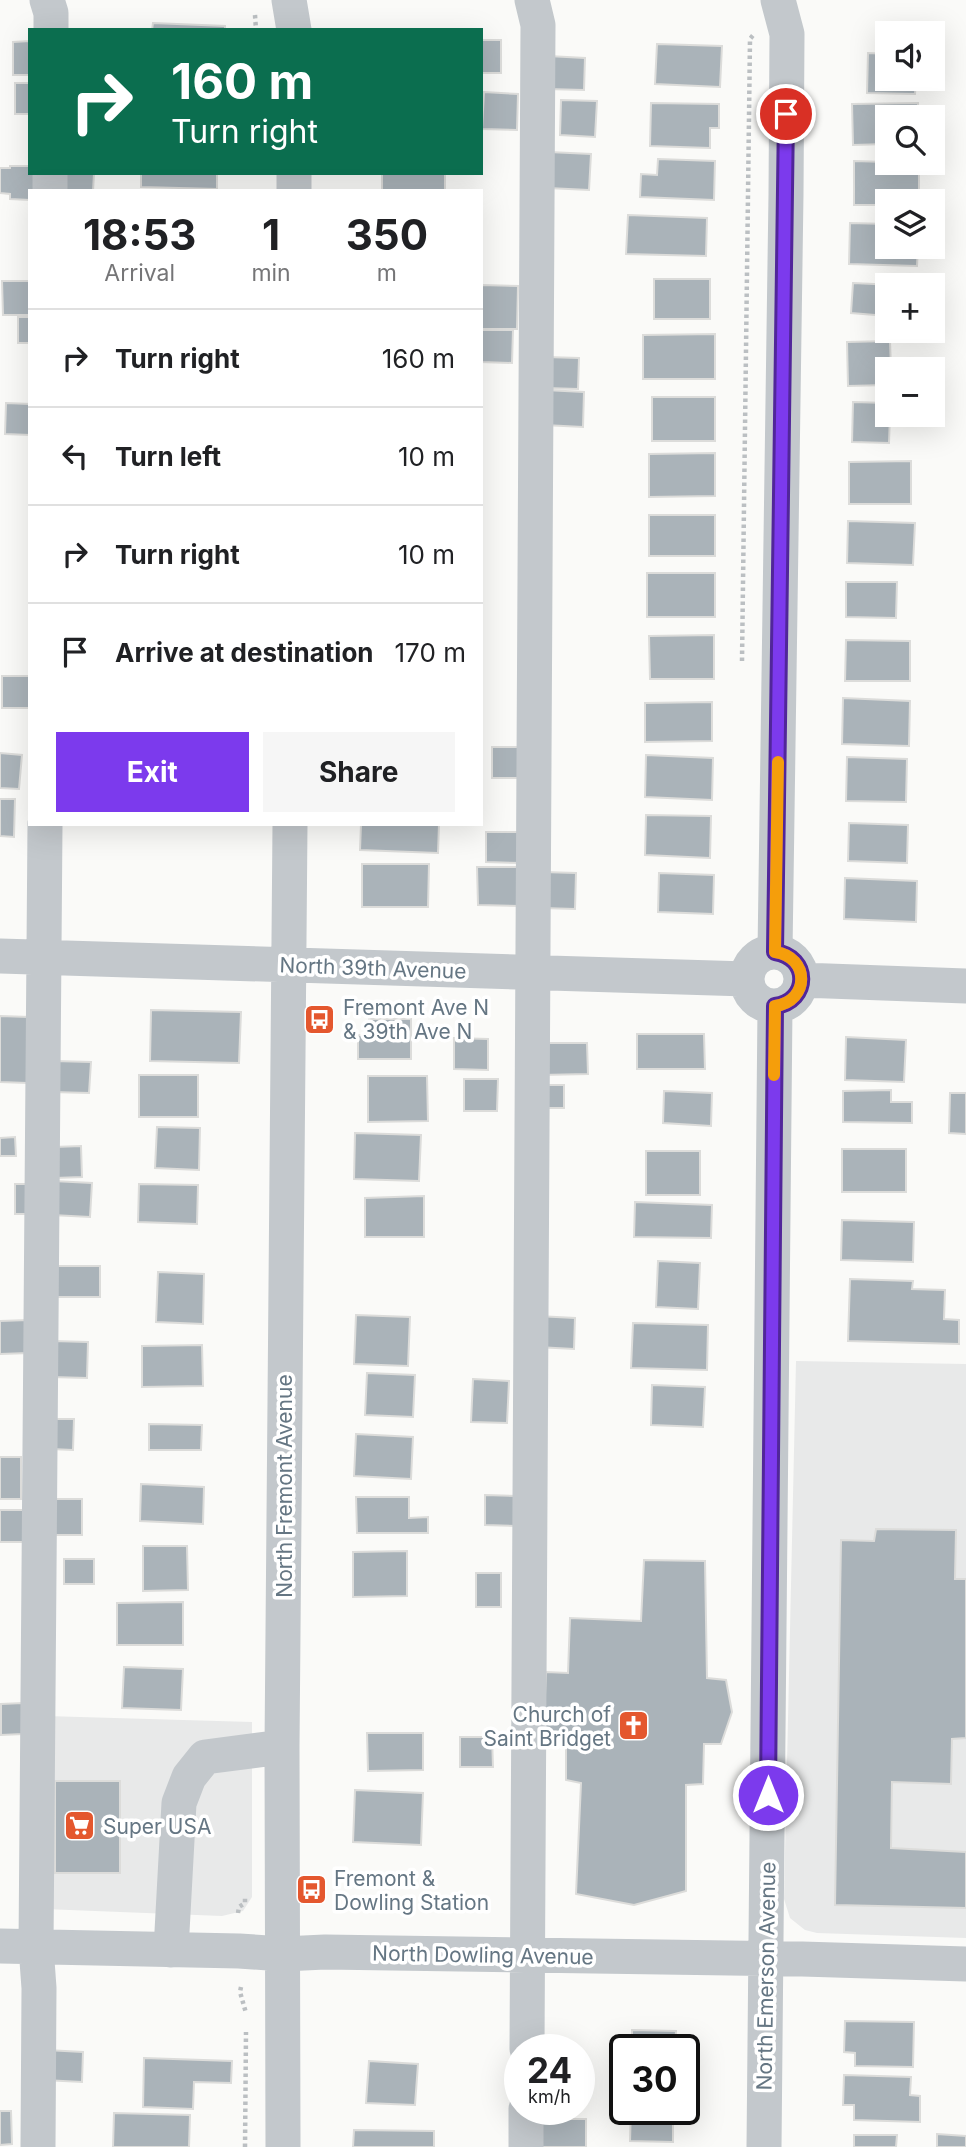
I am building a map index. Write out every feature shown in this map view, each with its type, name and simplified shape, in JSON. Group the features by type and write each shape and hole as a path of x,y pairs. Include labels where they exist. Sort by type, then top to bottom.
{"street":[{"path":"47,0 51,13 51,28"},
{"path":"289,0 294,28"},
{"path":"527,2034 538,25 532,0"},
{"path":"775,952 787,34 778,0"},
{"path":"38,2147 39,1988 36,1947 46,826"},
{"name":"North Fremont Avenue","path":"283,2147 282,1747 290,826"},
{"path":"775,952 783,953 794,961 801,980 799,991 793,998 786,1004 775,1006 760,1003 753,997 748,989 747,979 751,964 756,959 762,954 775,952"},
{"name":"North 39th Avenue","path":"0,956 747,979"},
{"path":"801,980 966,986"},
{"name":"North Emerson Avenue","path":"764,2147 775,1006"},
{"path":"171,1950 179,1803 189,1777 205,1757 282,1747"},
{"name":"North Dowling Avenue","path":"0,1946 283,1954 325,1952 766,1958 966,1964"},
{"path":"526,2125 526,2147"}],"path":[{"path":"256,15 256,28"},
{"path":"742,665 750,39 757,30"},
{"path":"241,1987 240,1992 246,2008 245,2147"}],"shaded area":[{"path":"796,1361 966,1364 966,1938 817,1933 805,1930 790,1918 784,1899"},
{"path":"46,1716 252,1722 252,1897 243,1911 222,1916 44,1909"}],"building":[{"path":"153,23 225,26 225,28 152,28"},
{"path":"483,40 501,40 501,73 483,73"},
{"path":"28,41 28,75 13,75 13,42"},
{"path":"657,44 722,46 720,87 655,84"},
{"path":"868,53 875,53 875,91 915,91 915,94 867,93"},
{"path":"548,56 585,58 584,90 547,89"},
{"path":"15,83 28,83 28,114 15,114"},
{"path":"484,92 518,94 517,130 483,129"},
{"path":"561,100 597,101 595,137 560,135"},
{"path":"651,103 719,104 719,128 710,128 710,148 650,146"},
{"path":"852,104 918,105 875,105 875,144 853,145"},
{"path":"549,152 591,154 589,190 548,188"},
{"path":"658,159 715,161 714,200 640,197 641,174 657,175"},
{"path":"854,161 875,162 875,175 919,175 919,189 875,189 875,205 854,205"},
{"path":"28,166 28,175 44,175 43,189 28,189 28,200 10,199 10,194 0,193 0,168"},
{"path":"61,175 94,175 93,189 60,189"},
{"path":"141,175 217,175 217,189 141,187"},
{"path":"382,175 445,175 445,189 382,189"},
{"path":"628,215 707,218 706,256 626,254"},
{"path":"850,223 875,224 875,259 917,259 917,266 849,264"},
{"path":"654,279 710,279 710,319 654,319"},
{"path":"2,281 28,281 28,315 3,315"},
{"path":"853,283 875,284 875,315 851,313"},
{"path":"483,285 518,286 517,329 483,329"},
{"path":"18,317 28,317 28,343 18,343"},
{"path":"483,330 513,330 512,363 483,362"},
{"path":"715,334 715,379 643,379 643,335"},
{"path":"847,342 890,343 891,357 875,357 875,385 848,386"},
{"path":"546,357 579,358 578,389 545,388"},
{"path":"545,390 584,392 583,427 544,425"},
{"path":"652,397 715,397 715,441 652,441"},
{"path":"853,402 875,403 875,427 890,427 889,443 852,442"},
{"path":"6,403 28,404 28,435 5,434"},
{"path":"715,453 715,496 649,497 649,454"},
{"path":"911,461 911,504 849,504 849,462"},
{"path":"649,515 715,515 715,556 649,556"},
{"path":"848,521 915,523 913,565 847,563"},
{"path":"647,573 715,573 715,617 647,617"},
{"path":"846,582 897,582 896,618 846,617"},
{"path":"714,635 714,679 650,679 649,636"},
{"path":"846,640 910,641 910,681 845,681"},
{"path":"2,676 28,676 28,708 2,708"},
{"path":"843,698 910,701 909,746 842,744"},
{"path":"712,702 712,741 645,742 645,703"},
{"path":"492,747 522,747 522,778 492,778"},
{"path":"0,753 22,755 19,789 0,788"},
{"path":"646,755 713,758 712,800 645,797"},
{"path":"847,757 907,759 906,802 846,801"},
{"path":"0,799 15,799 14,837 0,836"},
{"path":"646,815 711,816 710,858 645,855"},
{"path":"849,823 908,825 907,863 848,861"},
{"path":"361,826 439,826 438,853 360,850"},
{"path":"486,832 519,832 520,863 486,862"},
{"path":"362,864 429,864 428,907 362,907"},
{"path":"477,867 520,867 520,906 478,905"},
{"path":"543,872 576,873 575,909 542,908"},
{"path":"659,873 714,875 713,914 658,912"},
{"path":"845,878 917,881 916,922 844,919"},
{"path":"151,1010 241,1012 239,1063 150,1061"},
{"path":"0,1016 29,1017 27,1083 0,1082"},
{"path":"369,1019 411,1019 411,1059 358,1059 358,1035 370,1036"},
{"path":"637,1034 704,1034 705,1069 637,1069"},
{"path":"846,1037 906,1040 904,1082 845,1080"},
{"path":"454,1038 488,1039 488,1070 454,1069"},
{"path":"540,1043 587,1043 588,1074 541,1075"},
{"path":"54,1061 91,1062 89,1093 52,1092"},
{"path":"139,1075 198,1075 198,1117 139,1117"},
{"path":"368,1076 427,1076 428,1121 368,1122"},
{"path":"464,1079 498,1079 497,1111 464,1111"},
{"path":"539,1085 564,1085 564,1108 540,1108"},
{"path":"891,1090 891,1102 912,1102 912,1123 843,1122 843,1091"},
{"path":"664,1091 712,1093 711,1126 663,1123"},
{"path":"950,1093 966,1093 966,1134 949,1133"},
{"path":"157,1127 200,1128 199,1170 155,1168"},
{"path":"355,1133 421,1135 419,1181 354,1179"},
{"path":"15,1137 16,1156 0,1156 0,1138"},
{"path":"81,1146 82,1177 55,1178 54,1147"},
{"path":"842,1149 906,1149 906,1192 842,1192"},
{"path":"646,1151 700,1151 700,1195 646,1195"},
{"path":"53,1181 92,1183 90,1217 52,1215"},
{"path":"15,1184 35,1184 35,1214 15,1214"},
{"path":"139,1184 198,1185 197,1224 138,1222"},
{"path":"424,1196 424,1237 365,1237 365,1198"},
{"path":"635,1202 712,1205 711,1238 634,1237"},
{"path":"842,1220 914,1222 913,1262 841,1260"},
{"path":"658,1261 700,1263 698,1309 656,1307"},
{"path":"51,1266 100,1266 100,1297 51,1297"},
{"path":"158,1272 204,1274 203,1324 156,1322"},
{"path":"850,1279 913,1281 912,1289 945,1290 944,1319 959,1320 959,1344 848,1341"},
{"path":"356,1315 410,1317 408,1366 354,1364"},
{"path":"537,1316 575,1318 574,1349 537,1347"},
{"path":"28,1320 29,1353 0,1354 0,1321"},
{"path":"633,1323 708,1325 707,1370 631,1368"},
{"path":"53,1341 88,1342 87,1378 52,1377"},
{"path":"202,1345 203,1386 142,1387 142,1346"},
{"path":"367,1373 415,1375 413,1417 365,1415"},
{"path":"473,1379 509,1381 507,1423 471,1422"},
{"path":"652,1385 705,1387 703,1427 651,1425"},
{"path":"51,1419 74,1419 73,1450 51,1449"},
{"path":"149,1424 202,1425 201,1450 149,1450"},
{"path":"356,1434 413,1437 411,1479 354,1476"},
{"path":"0,1457 21,1457 21,1499 0,1499"},
{"path":"141,1484 204,1487 203,1524 140,1521"},
{"path":"485,1495 517,1496 516,1526 485,1525"},
{"path":"356,1497 409,1497 409,1518 428,1517 428,1533 357,1533"},
{"path":"49,1499 82,1499 82,1535 50,1535"},
{"path":"0,1510 28,1510 28,1542 0,1542"},
{"path":"876,1529 956,1530 955,1579 966,1579 966,1738 952,1739 951,1784 892,1782 891,1848 966,1852 966,1908 835,1905 841,1540 874,1541"},
{"path":"143,1546 187,1546 188,1590 143,1591"},
{"path":"407,1551 407,1596 353,1597 353,1552"},
{"path":"64,1559 94,1559 94,1584 64,1584"},
{"name":"Church of Saint Bridget","path":"644,1560 705,1561 707,1678 726,1680 732,1712 721,1744 704,1744 703,1784 686,1785 686,1891 634,1905 576,1894 581,1783 566,1780 566,1743 543,1740 546,1672 568,1673 570,1618 641,1621"},
{"path":"476,1573 501,1573 501,1607 476,1607"},
{"path":"183,1602 183,1645 117,1645 117,1603"},
{"path":"124,1667 183,1669 181,1710 122,1708"},
{"path":"23,1703 23,1734 1,1735 1,1704"},
{"path":"367,1733 423,1733 423,1770 368,1771"},
{"path":"460,1737 492,1737 493,1767 460,1767"},
{"path":"55,1781 120,1781 120,1873 55,1873"},
{"path":"355,1790 423,1793 421,1845 353,1842"},
{"path":"845,2021 914,2022 913,2067 855,2066 855,2053 844,2052"},
{"path":"632,2030 676,2031 676,2034 632,2034"},
{"path":"46,2050 83,2052 82,2082 44,2080"},
{"path":"144,2058 232,2061 231,2083 194,2082 193,2109 143,2107"},
{"path":"369,2061 418,2064 415,2105 366,2103"},
{"path":"844,2075 911,2077 910,2095 920,2096 920,2122 854,2120 854,2105 843,2105"},
{"path":"0,2111 11,2111 12,2144 0,2145"},
{"path":"114,2113 190,2115 189,2147 113,2147"},
{"path":"534,2125 586,2125 586,2147 534,2147"},
{"path":"630,2125 673,2125 673,2142 630,2141"},
{"path":"354,2130 434,2131 434,2147 353,2147"},
{"path":"937,2134 966,2136 966,2147 937,2147"},
{"path":"854,2135 897,2135 896,2147 854,2147"}],"slow traffic":[{"path":"774,1075 775,1006 786,1004 793,998 799,991 801,982 801,974 794,961 783,953 775,952 778,762"}],"place":[{"name":"Fremont Ave N & 39th Ave N","path":"320,1019"},
{"name":"Church of Saint Bridget","path":"634,1726"},
{"name":"Super USA","path":"80,1826"},
{"name":"Fremont & Dowling Station","path":"311,1890"}],"route":[{"path":"768,1795 775,1006 786,1004 793,998 799,991 801,982 801,974 794,961 783,953 775,952 786,114"}]}
